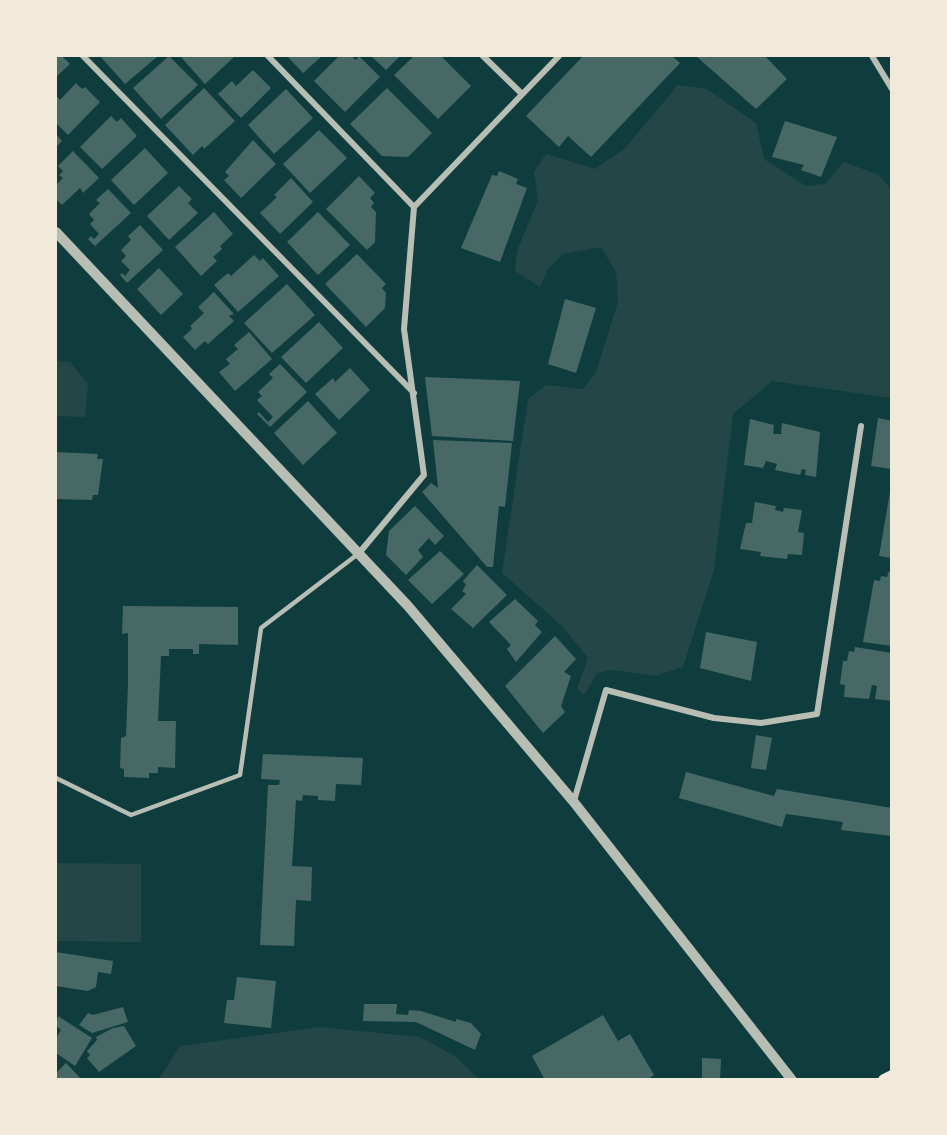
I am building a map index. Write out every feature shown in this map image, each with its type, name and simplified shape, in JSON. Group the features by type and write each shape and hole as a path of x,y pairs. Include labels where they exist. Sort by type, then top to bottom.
{"main road":[{"path":"884,1080 891,1076"}],"street":[{"path":"83,56 414,393"},
{"path":"268,56 414,207"},
{"path":"483,56 522,94"},
{"path":"360,552 424,475 404,329 414,207 559,56"},
{"path":"872,56 891,89"},
{"path":"56,232 360,552 573,801 792,1080"},
{"path":"573,801 606,690 714,718 761,723 817,714 861,426"}],"lane":[{"path":"56,778 131,815 240,775 261,628 360,552"}],"shaded area":[{"path":"678,85 707,89 756,123 764,159 806,186 825,184 844,162 879,175 891,189 891,398 772,381 733,414 714,570 683,667 655,676 612,670 597,673 584,695 577,689 588,658 563,627 502,573 528,399 546,385 583,389 596,372 618,302 616,272 601,247 563,254 548,269 540,287 515,271 517,251 538,200 534,172 546,154 595,169 625,148"},
{"path":"56,361 70,362 88,384 85,417 56,416"},
{"path":"56,863 141,864 141,942 56,941"},
{"path":"319,1027 420,1037 455,1056 479,1079 159,1079 180,1046"}],"building":[{"path":"56,56 62,56 70,64 56,77"},
{"path":"100,56 158,56 125,84"},
{"path":"169,56 198,85 161,119 133,88"},
{"path":"182,56 235,56 205,84"},
{"path":"287,56 322,56 303,73"},
{"path":"339,56 351,56 356,60 359,56 380,77 345,112 314,81"},
{"path":"371,56 400,56 386,70"},
{"path":"414,56 441,56 471,86 438,119 394,75"},
{"path":"583,56 672,56 680,63 591,157 568,136 559,147 526,116"},
{"path":"696,56 765,56 787,79 756,109"},
{"path":"253,70 271,88 241,118 218,94 232,81 236,86"},
{"path":"76,83 82,89 85,87 100,102 68,135 56,123 56,95 60,100"},
{"path":"204,88 235,121 204,149 202,146 193,155 165,125"},
{"path":"387,88 432,133 408,157 382,156 350,124"},
{"path":"286,89 313,118 274,154 248,125"},
{"path":"111,116 117,122 121,118 137,136 102,169 80,147"},
{"path":"785,121 837,137 821,177 801,170 804,165 772,157"},
{"path":"319,130 347,158 310,193 283,164"},
{"path":"56,134 62,141 56,147"},
{"path":"253,140 276,164 241,198 224,180 229,176 225,172"},
{"path":"145,148 168,173 134,205 111,180"},
{"path":"73,151 99,178 83,193 80,188 62,205 56,199 56,185 63,178 59,175 63,171 58,166"},
{"path":"499,171 518,179 516,184 527,188 500,262 461,248 492,175 497,176"},
{"path":"359,176 375,193 370,198 374,203 371,207 376,212 375,242 367,250 326,209"},
{"path":"291,178 313,202 280,234 260,213 277,197 274,195"},
{"path":"179,186 192,199 188,203 198,213 169,240 147,216"},
{"path":"108,189 131,213 95,246 88,239 91,236 94,239 99,234 90,224 94,220 89,214 100,203 96,200"},
{"path":"214,212 233,234 220,246 222,249 213,257 217,261 201,276 175,247"},
{"path":"318,212 350,245 318,275 287,242"},
{"path":"140,225 163,250 127,283 120,275 122,273 125,276 130,270 121,261 126,256 121,250 131,240 128,236"},
{"path":"357,254 386,284 382,288 386,293 385,308 366,327 325,284"},
{"path":"254,255 260,261 263,258 279,276 238,312 214,285 228,273 231,276"},
{"path":"159,268 183,294 161,315 137,289"},
{"path":"287,284 315,315 272,353 244,323"},
{"path":"214,292 234,314 229,316 234,321 208,344 205,341 195,350 183,337 192,329 190,326 204,313 198,307"},
{"path":"565,299 596,308 576,373 548,364"},
{"path":"319,322 343,348 306,383 281,357"},
{"path":"249,332 272,359 235,391 219,372 230,364 226,359 238,349 234,345"},
{"path":"280,364 307,392 270,427 257,414 259,412 268,422 273,417 257,400 262,396 258,392 273,378 269,374"},
{"path":"350,368 370,390 339,420 315,394 333,378 335,382"},
{"path":"425,377 520,381 513,441 432,436"},
{"path":"308,401 337,433 303,465 274,433"},
{"path":"878,418 892,421 892,469 871,466"},
{"path":"750,419 774,425 773,434 781,434 782,423 820,432 816,477 805,475 806,470 802,469 800,475 775,470 777,464 766,461 763,468 744,465"},
{"path":"433,440 512,443 505,507 499,506 493,567 487,567 422,492 431,483 438,488"},
{"path":"56,452 98,454 97,459 103,459 98,495 93,495 92,500 56,499"},
{"path":"890,492 892,492 892,558 879,556"},
{"path":"755,502 776,506 775,510 783,512 784,508 802,510 798,532 804,533 802,555 788,554 787,559 760,556 761,552 740,549 746,523 752,523"},
{"path":"415,506 444,536 435,545 429,538 418,550 423,557 406,575 386,555 389,531"},
{"path":"440,551 464,574 432,604 408,580"},
{"path":"477,565 507,595 473,628 451,609 466,594 462,591 466,585 463,581"},
{"path":"889,571 892,572 892,646 863,642 874,580 880,581 881,576 887,577"},
{"path":"515,599 538,621 535,625 542,632 516,662 507,649 511,645 489,622"},
{"path":"123,606 238,607 238,645 199,644 199,654 193,654 193,649 169,649 169,656 161,656 158,721 176,721 175,768 158,767 158,773 149,773 149,778 124,777 124,769 120,768 121,738 126,736 128,684 128,633 122,634"},
{"path":"706,632 757,642 751,681 700,668"},
{"path":"555,636 576,659 564,672 571,676 561,706 565,712 543,733 505,686"},
{"path":"855,647 892,653 892,701 875,699 877,686 872,685 869,699 844,697 845,685 840,684 843,661 847,661 849,651 854,652"},
{"path":"756,735 772,738 766,770 751,768"},
{"path":"263,754 363,758 361,785 336,784 335,801 318,800 318,796 303,795 302,801 296,800 292,866 312,867 311,901 296,900 294,946 260,945 268,785 279,785 280,780 261,779"},
{"path":"686,772 774,796 777,789 892,808 892,836 841,830 843,822 786,814 782,827 679,798"},
{"path":"56,952 113,961 111,974 98,972 96,987 88,991 56,986"},
{"path":"237,977 276,981 271,1028 224,1023 227,1000 234,1000"},
{"path":"364,1004 397,1004 396,1014 408,1015 409,1010 421,1011 456,1022 456,1019 471,1023 481,1034 475,1050 416,1022 363,1021"},
{"path":"123,1007 128,1022 92,1033 79,1025 88,1013 93,1015"},
{"path":"603,1015 618,1041 630,1034 654,1075 647,1080 545,1080 532,1056"},
{"path":"58,1016 92,1038 75,1066 56,1053 56,1038 61,1030 56,1026"},
{"path":"124,1026 136,1046 99,1072 87,1058 90,1055 87,1051 97,1040 96,1037 113,1028"},
{"path":"702,1058 721,1059 720,1080 702,1080"},
{"path":"66,1063 82,1080 56,1080 56,1073"}]}
